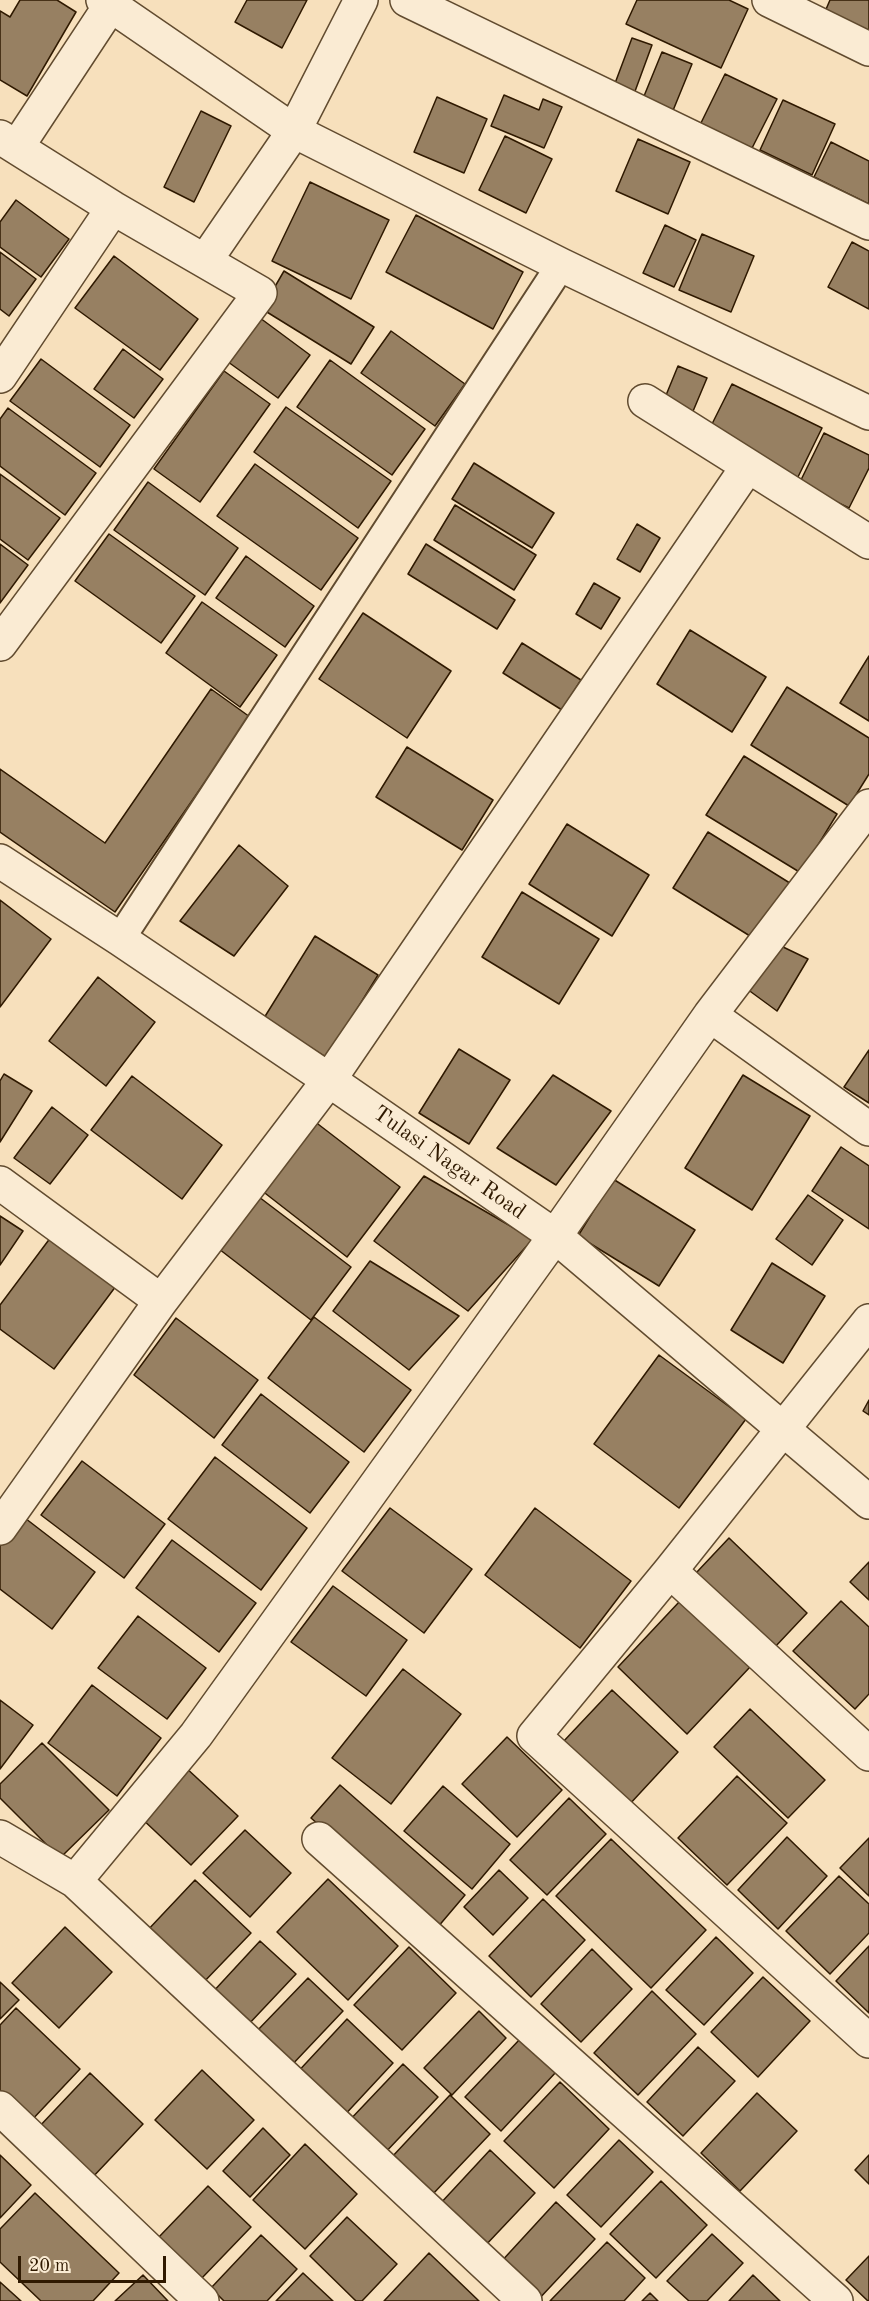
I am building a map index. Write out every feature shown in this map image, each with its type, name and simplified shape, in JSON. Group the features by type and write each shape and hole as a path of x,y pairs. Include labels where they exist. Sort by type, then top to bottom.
{"street":[{"path":"205,261 294,131 361,0"},
{"path":"407,0 869,223"},
{"path":"769,0 869,49"},
{"path":"0,645 260,293 113,208 9,142 109,2 294,131 561,265 869,413"},
{"path":"0,376 113,208"},
{"path":"645,401 748,466 866,530"},
{"path":"0,1528 161,1301 329,1080 748,466"},
{"path":"75,1881 196,1735 555,1236 710,1015 869,806"},
{"name":"Tulasi Nagar Road","path":"0,861 329,1080 555,1236 869,1502"},
{"path":"710,1015 869,1129"},
{"path":"0,1183 161,1301"},
{"path":"869,1321 670,1571 534,1736 869,2041"},
{"path":"670,1571 869,1754"},
{"path":"0,1837 75,1881 525,2301"},
{"path":"319,1839 836,2301"},
{"path":"0,2108 202,2301"}],"lane":[{"path":"120,939 561,265"}],"building":[{"path":"20,0 57,0 76,12 27,96 0,80 0,11 10,17"},
{"path":"247,0 307,0 282,48 235,22"},
{"path":"637,0 729,0 748,9 721,68 626,24"},
{"path":"830,0 869,0 869,41 821,21"},
{"path":"632,38 652,45 634,94 614,86"},
{"path":"662,52 692,64 672,113 642,101"},
{"path":"725,74 777,99 749,154 698,129"},
{"path":"504,95 539,110 543,99 562,107 544,148 491,126"},
{"path":"437,97 487,119 464,173 414,152"},
{"path":"783,100 835,124 812,175 760,150"},
{"path":"201,111 231,126 194,202 164,187"},
{"path":"505,136 552,159 526,213 479,190"},
{"path":"638,139 690,162 668,214 616,191"},
{"path":"831,142 869,161 869,204 814,177"},
{"path":"310,182 389,220 351,299 272,261"},
{"path":"16,200 69,239 41,277 0,247 0,222"},
{"path":"416,215 523,272 493,329 386,272"},
{"path":"665,225 696,240 674,287 643,273"},
{"path":"702,234 754,256 731,312 679,290"},
{"path":"852,242 869,251 869,309 828,287"},
{"path":"0,252 36,279 9,316 0,309"},
{"path":"114,256 198,319 160,370 75,308"},
{"path":"284,271 374,327 351,364 262,309"},
{"path":"256,315 310,355 278,398 224,359"},
{"path":"391,331 465,384 435,426 361,373"},
{"path":"123,349 163,379 134,418 94,389"},
{"path":"41,359 130,425 100,467 10,401"},
{"path":"330,360 425,429 392,475 297,407"},
{"path":"678,366 707,378 691,416 662,405"},
{"path":"224,371 270,404 200,502 154,469"},
{"path":"732,384 822,428 796,481 706,436"},
{"path":"286,407 391,481 358,528 254,452"},
{"path":"8,408 96,473 65,515 0,466 0,419"},
{"path":"824,433 869,455 869,468 849,508 799,484"},
{"path":"474,463 554,513 532,548 452,499"},
{"path":"255,464 358,538 321,590 217,516"},
{"path":"0,474 60,518 28,560 0,539"},
{"path":"148,482 238,548 205,595 114,530"},
{"path":"455,505 536,555 514,590 434,540"},
{"path":"637,524 660,538 640,572 617,559"},
{"path":"109,534 195,596 161,643 75,581"},
{"path":"0,544 28,565 0,603"},
{"path":"426,544 515,600 497,629 408,574"},
{"path":"246,556 314,606 285,647 216,598"},
{"path":"594,583 620,598 601,629 576,614"},
{"path":"202,602 277,655 240,707 166,653"},
{"path":"363,613 451,671 407,738 319,679"},
{"path":"690,630 766,677 732,732 657,684"},
{"path":"522,643 581,680 562,710 503,673"},
{"path":"869,656 869,721 840,703"},
{"path":"787,687 869,738 869,774 849,806 751,745"},
{"path":"211,689 250,717 115,912 0,832 0,769 105,843"},
{"path":"407,747 493,800 462,850 376,797"},
{"path":"744,756 837,814 801,873 706,815"},
{"path":"567,824 649,875 612,936 529,884"},
{"path":"708,832 793,885 758,941 673,888"},
{"path":"239,845 288,886 234,956 180,921"},
{"path":"522,892 599,939 559,1004 482,957"},
{"path":"0,900 51,939 0,1007"},
{"path":"315,936 378,975 327,1058 264,1018"},
{"path":"781,946 808,959 777,1011 747,989"},
{"path":"98,977 155,1022 106,1086 49,1041"},
{"path":"459,1049 510,1080 469,1144 419,1113"},
{"path":"869,1050 869,1103 844,1087"},
{"path":"4,1074 32,1091 0,1142 0,1081"},
{"path":"553,1075 611,1111 556,1185 497,1148"},
{"path":"743,1075 810,1116 752,1210 685,1168"},
{"path":"132,1076 222,1145 182,1199 91,1130"},
{"path":"52,1107 88,1135 50,1184 14,1158"},
{"path":"314,1121 400,1187 347,1257 261,1190"},
{"path":"841,1147 869,1166 869,1229 812,1191"},
{"path":"424,1176 533,1239 468,1311 374,1241"},
{"path":"613,1179 695,1230 659,1286 578,1236"},
{"path":"808,1195 843,1220 812,1265 776,1239"},
{"path":"259,1197 351,1267 311,1320 219,1249"},
{"path":"0,1216 23,1231 0,1265"},
{"path":"51,1237 116,1286 54,1369 0,1329 0,1305"},
{"path":"370,1261 459,1316 409,1370 333,1311"},
{"path":"772,1263 825,1296 783,1363 731,1330"},
{"path":"314,1317 411,1390 364,1452 268,1378"},
{"path":"176,1318 258,1380 214,1438 134,1375"},
{"path":"659,1355 746,1419 679,1508 594,1444"},
{"path":"261,1394 349,1462 310,1513 222,1445"},
{"path":"869,1400 869,1415 863,1411"},
{"path":"215,1457 307,1528 261,1590 168,1519"},
{"path":"82,1461 165,1524 124,1578 41,1515"},
{"path":"390,1508 472,1569 424,1633 342,1571"},
{"path":"535,1508 631,1581 580,1648 485,1575"},
{"path":"21,1515 95,1572 52,1629 0,1589 0,1543"},
{"path":"729,1538 807,1613 774,1648 696,1573"},
{"path":"172,1540 256,1603 219,1652 136,1588"},
{"path":"869,1562 869,1600 850,1582"},
{"path":"333,1586 407,1640 366,1696 291,1642"},
{"path":"680,1601 750,1667 687,1734 618,1667"},
{"path":"841,1601 869,1627 869,1694 855,1709 793,1651"},
{"path":"138,1616 206,1668 167,1719 98,1668"},
{"path":"403,1669 461,1714 391,1804 332,1758"},
{"path":"92,1685 161,1738 117,1796 48,1743"},
{"path":"612,1690 678,1752 628,1806 562,1743"},
{"path":"0,1700 33,1725 0,1769"},
{"path":"750,1709 825,1780 788,1818 714,1747"},
{"path":"507,1737 562,1790 517,1837 462,1784"},
{"path":"42,1743 109,1810 60,1858 0,1798 0,1784"},
{"path":"184,1766 238,1816 191,1865 138,1815"},
{"path":"737,1776 787,1823 727,1885 678,1838"},
{"path":"340,1785 465,1895 437,1928 311,1818"},
{"path":"443,1786 510,1844 472,1889 404,1831"},
{"path":"569,1798 606,1834 547,1895 510,1860"},
{"path":"245,1830 291,1873 250,1917 203,1873"},
{"path":"787,1837 827,1876 778,1929 738,1890"},
{"path":"869,1838 869,1896 840,1868"},
{"path":"611,1839 706,1930 651,1988 556,1896"},
{"path":"499,1870 528,1898 493,1935 464,1907"},
{"path":"839,1876 869,1904 869,1933 830,1974 786,1931"},
{"path":"328,1879 398,1946 348,2000 277,1932"},
{"path":"195,1880 251,1933 200,1986 145,1933"},
{"path":"543,1899 585,1940 531,1997 489,1956"},
{"path":"65,1927 112,1972 59,2028 12,1983"},
{"path":"716,1937 753,1973 704,2025 666,1990"},
{"path":"260,1941 296,1974 246,2027 211,1994"},
{"path":"869,1946 869,2013 836,1981"},
{"path":"409,1947 456,1993 402,2050 354,2005"},
{"path":"592,1949 632,1989 581,2042 541,2004"},
{"path":"763,1977 810,2021 758,2077 711,2032"},
{"path":"308,1978 343,2011 289,2068 254,2034"},
{"path":"0,1982 19,2000 0,2019"},
{"path":"652,1991 696,2034 638,2095 594,2053"},
{"path":"16,2008 80,2069 29,2123 0,2095 0,2025"},
{"path":"479,2011 506,2038 452,2095 424,2068"},
{"path":"347,2019 393,2063 340,2120 294,2076"},
{"path":"521,2038 557,2071 501,2131 465,2097"},
{"path":"698,2047 735,2081 683,2136 647,2102"},
{"path":"403,2064 438,2097 381,2157 346,2124"},
{"path":"202,2070 254,2120 207,2169 155,2120"},
{"path":"90,2073 143,2124 90,2180 37,2129"},
{"path":"560,2082 609,2129 554,2188 504,2141"},
{"path":"757,2093 797,2131 740,2191 701,2153"},
{"path":"450,2095 490,2134 431,2196 391,2158"},
{"path":"263,2128 290,2155 250,2197 223,2171"},
{"path":"619,2140 653,2172 601,2227 567,2195"},
{"path":"305,2144 357,2194 305,2249 253,2200"},
{"path":"490,2150 535,2193 483,2248 439,2205"},
{"path":"0,2155 31,2185 0,2218"},
{"path":"869,2155 869,2184 855,2170"},
{"path":"661,2181 707,2225 656,2278 610,2234"},
{"path":"208,2186 251,2227 200,2280 157,2239"},
{"path":"35,2193 119,2273 93,2301 41,2301 0,2262 0,2229"},
{"path":"556,2202 595,2239 537,2301 499,2264"},
{"path":"347,2217 397,2264 362,2301 356,2301 310,2256"},
{"path":"712,2234 743,2263 707,2301 689,2301 667,2281"},
{"path":"261,2235 297,2269 267,2301 224,2301 211,2288"},
{"path":"607,2242 645,2278 624,2301 550,2301"},
{"path":"429,2253 479,2301 384,2301"},
{"path":"869,2256 869,2301 868,2301 846,2280"},
{"path":"303,2273 333,2301 276,2301"},
{"path":"143,2275 168,2301 115,2301"},
{"path":"753,2275 780,2301 729,2301"},
{"path":"0,2282 21,2301 0,2301"},
{"path":"650,2293 658,2301 642,2301"}]}
